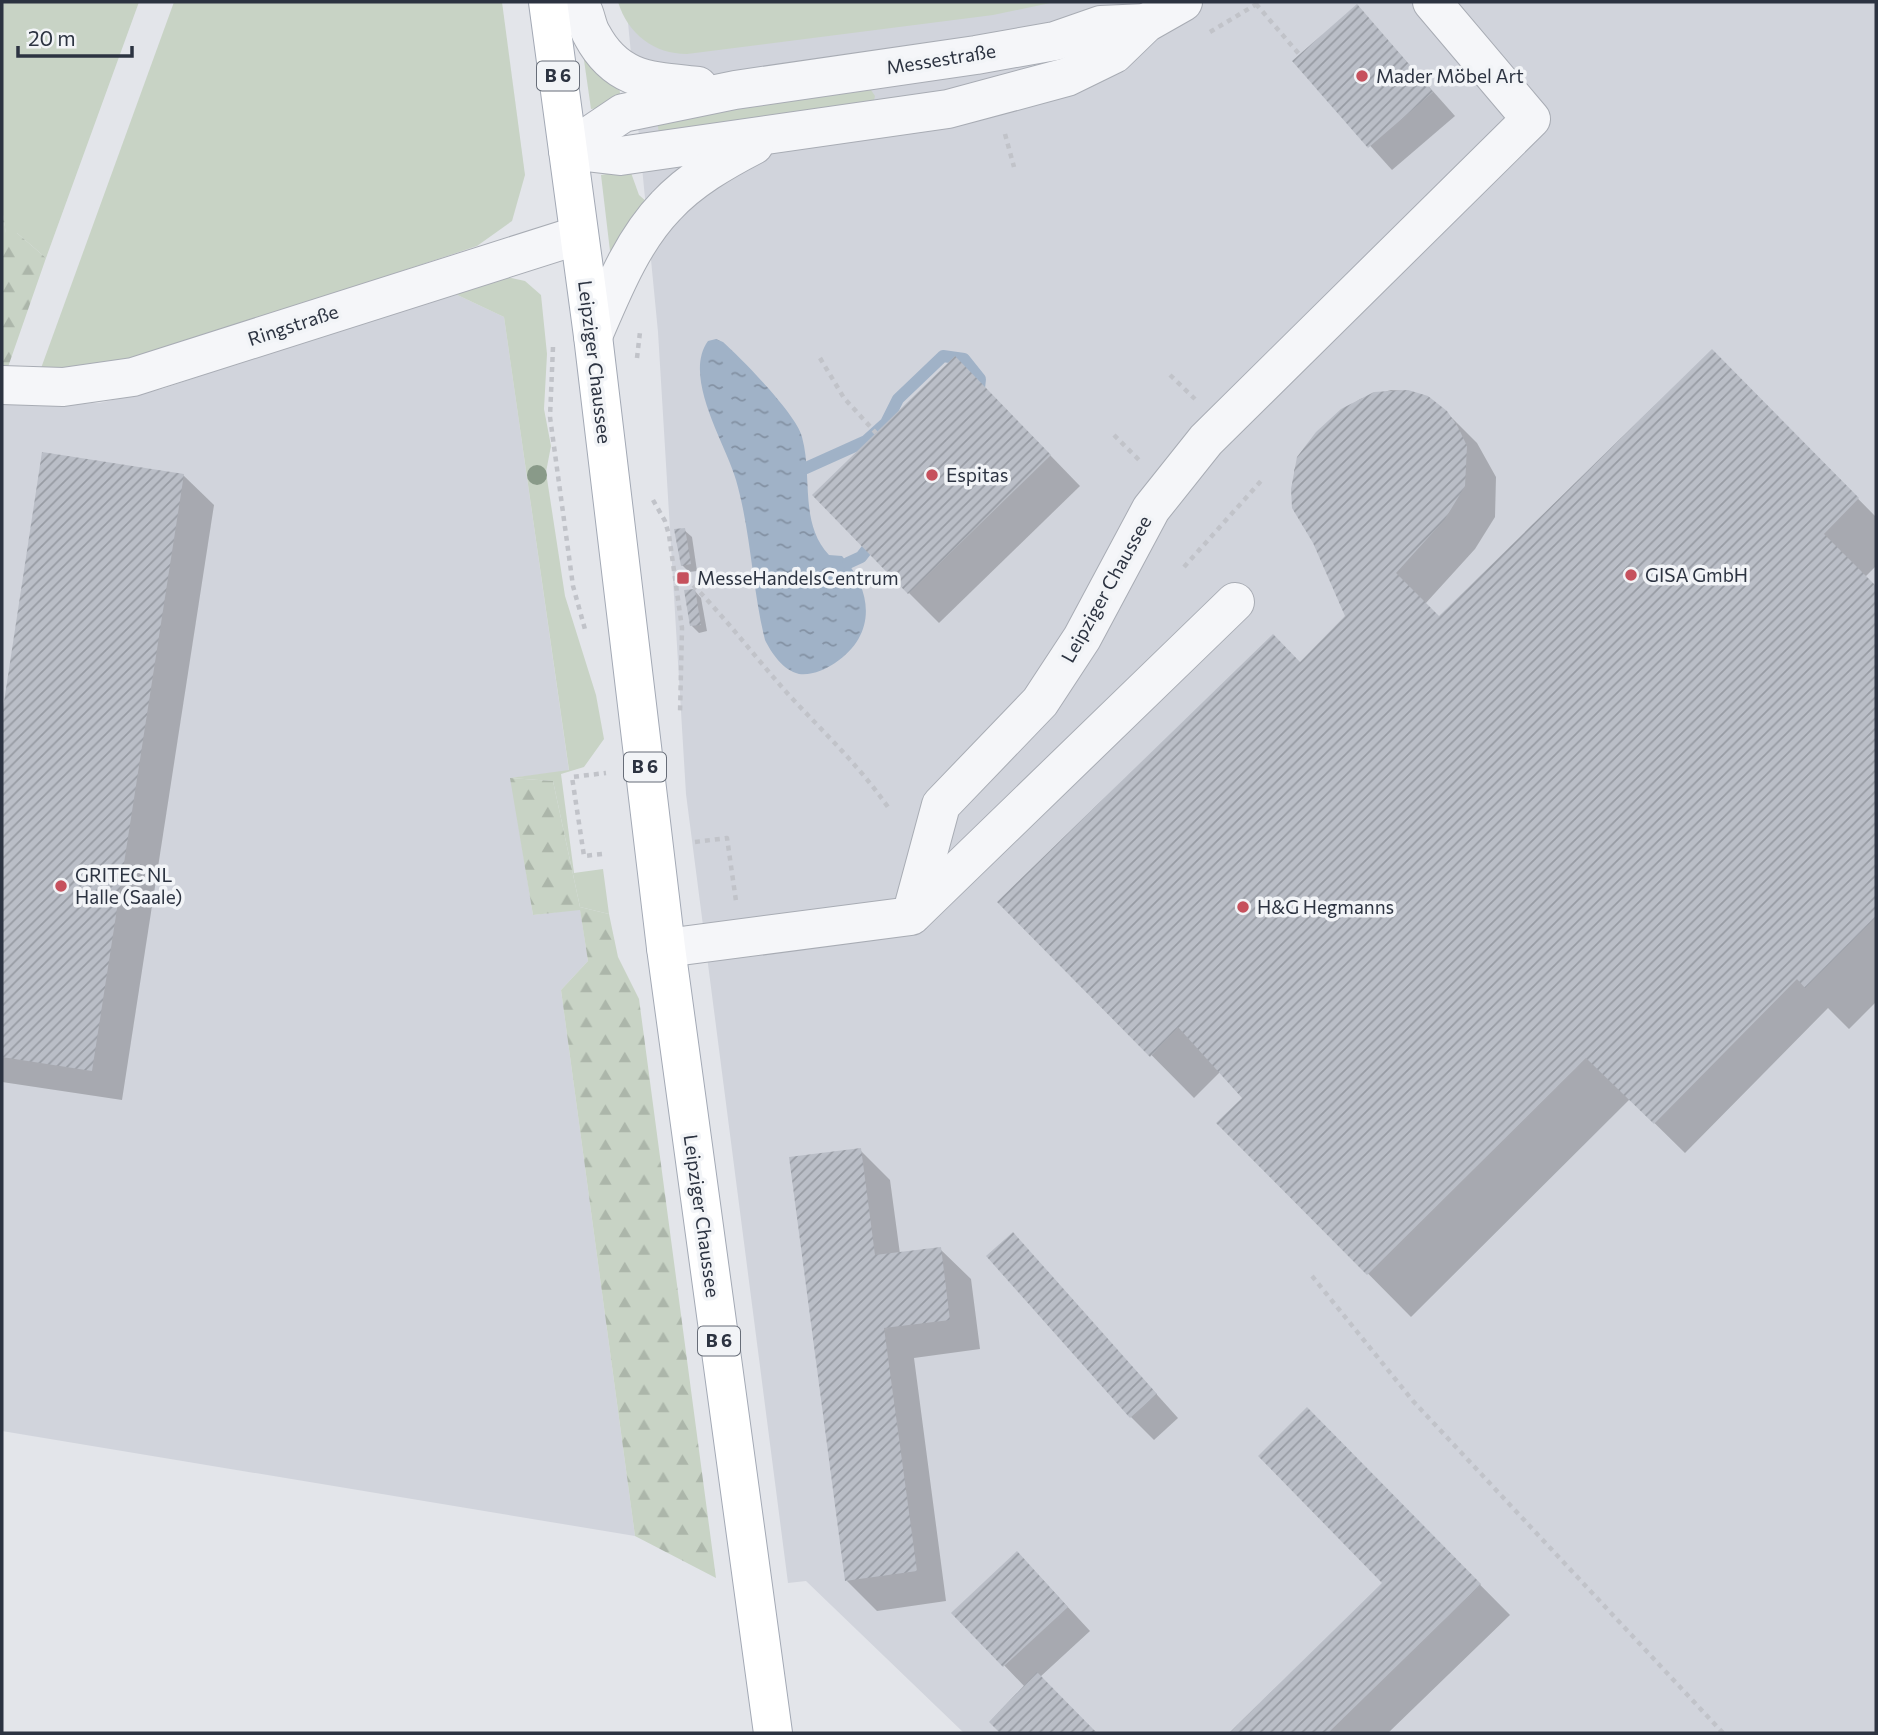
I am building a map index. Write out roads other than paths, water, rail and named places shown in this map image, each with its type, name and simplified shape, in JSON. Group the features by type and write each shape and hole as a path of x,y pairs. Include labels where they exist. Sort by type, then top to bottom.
{"main road":[{"name":"B 6","path":"548,2 568,150"},
{"name":"Leipziger Chaussee","path":"568,150 593,336 666,948 773,1733"}],"street":[{"name":"Messestraße","path":"576,2 581,6 592,35 618,69 640,79 735,90"},
{"name":"Messestraße","path":"568,150 620,156 948,109 1067,77 1114,54 1146,23 1184,2"},
{"name":"Leipziger Chaussee","path":"911,916 941,805 1040,702 1082,638 1151,509 1206,440 1531,119 1432,2"},
{"name":"Messestraße","path":"568,150 623,113 735,90 1055,41 1101,25 1146,23"},
{"name":"Messestraße","path":"593,336 615,285 666,206 718,164 772,136"},
{"name":"Ringstraße","path":"2,385 63,387 133,377 579,234"},
{"path":"666,948 911,916 1235,602"}],"water":[{"path":"716,339 723,342 755,373 780,401 798,427 805,452 808,499 814,529 829,555 842,556 860,584 866,612 864,626 849,652 823,670 804,674 793,672 775,656 765,640 741,500 731,465 708,410 700,373 701,356 708,341"}],"waterway":[{"path":"806,468 866,441 886,423 898,399 943,356 964,359 980,379 978,397"},
{"path":"848,563 861,557 875,539"}],"place":[{"name":"Mader Möbel Art","path":"1362,76"},
{"name":"Espitas","path":"932,475"},
{"name":"GISA GmbH","path":"1631,575"},
{"name":"MesseHandelsCentrum","path":"683,578"},
{"name":"GRITEC NL Halle (Saale)","path":"61,886"},
{"name":"H&G Hegmanns","path":"1243,907"}]}
